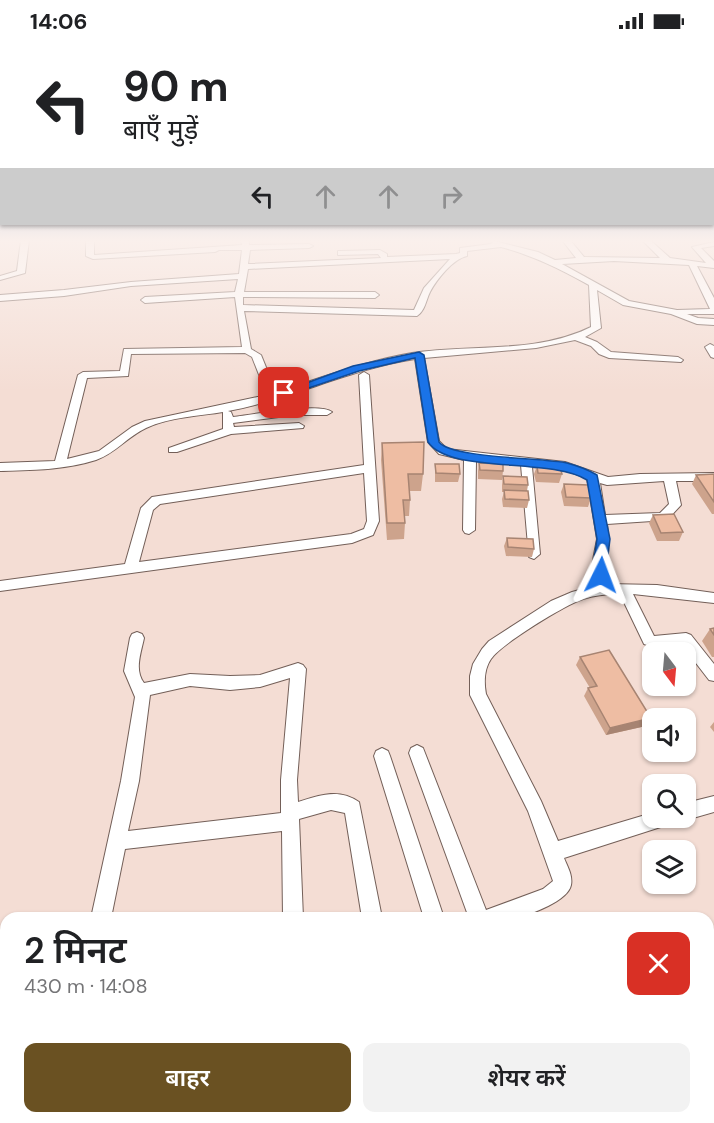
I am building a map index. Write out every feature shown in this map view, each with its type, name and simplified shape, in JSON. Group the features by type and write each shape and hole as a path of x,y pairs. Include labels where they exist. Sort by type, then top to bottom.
{"street":[{"path":"0,298 83,290"},
{"path":"175,290 176,303"},
{"path":"240,290 240,308 248,350"},
{"path":"240,308 417,313 427,290"},
{"path":"173,450 273,397 357,368 419,355 535,345 578,338 596,328 593,290"},
{"path":"602,290 626,303 673,312 697,321 714,322"},
{"path":"673,312 714,310 706,290"},
{"path":"145,300 176,303 239,295 375,295"},
{"path":"578,338 591,342 609,355 678,360"},
{"path":"60,464 83,375 125,374 127,351 248,350 256,355 273,397"},
{"path":"419,355 435,446 448,454 573,468 593,478 614,482 714,477"},
{"path":"0,586 363,535 369,532 373,520 364,375"},
{"path":"228,420 294,412 327,412"},
{"path":"0,467 60,464 102,454 132,429 176,415 228,420 264,427 299,426"},
{"path":"470,457 470,530"},
{"path":"526,462 534,554"},
{"path":"131,567 147,508 156,500 370,468"},
{"path":"593,478 603,539 599,565 601,590"},
{"path":"600,520 663,517 675,505 669,478"},
{"path":"624,589 649,640 656,642 686,639 714,675"},
{"path":"505,912 557,891 562,885 562,876 535,807 478,695 476,683 482,661 491,648 563,601 601,590 644,589 714,598"},
{"path":"102,912 131,771 143,697 142,690 133,681 131,673 137,638"},
{"path":"142,690 190,680 230,683 260,681 297,669 289,780 292,912"},
{"path":"417,753 477,912"},
{"path":"382,756 432,912"},
{"path":"117,841 290,817 338,801 347,802 353,808 371,912"},
{"path":"696,809 714,804"},
{"path":"553,852 642,825"}],"building":[{"path":"424,442 423,474 408,474 410,500 403,500 405,523 387,523 382,443"},
{"path":"479,463 503,464 503,471 480,470"},
{"path":"435,464 459,464 460,474 436,473"},
{"path":"537,466 560,467 562,474 538,473"},
{"path":"714,474 714,502 696,475"},
{"path":"503,476 527,477 528,485 504,484"},
{"path":"564,484 588,485 591,498 566,497"},
{"path":"504,490 528,491 529,500 505,499"},
{"path":"674,514 683,532 661,533 653,515"},
{"path":"507,538 533,539 534,549 508,547"},
{"path":"609,650 645,708 642,708 642,720 610,728 588,688 597,686 580,657"}],"route":[{"path":"284,393 357,368 419,355 434,442 438,449 459,456 565,466 580,470 593,478 603,539 599,565 601,575"}]}
